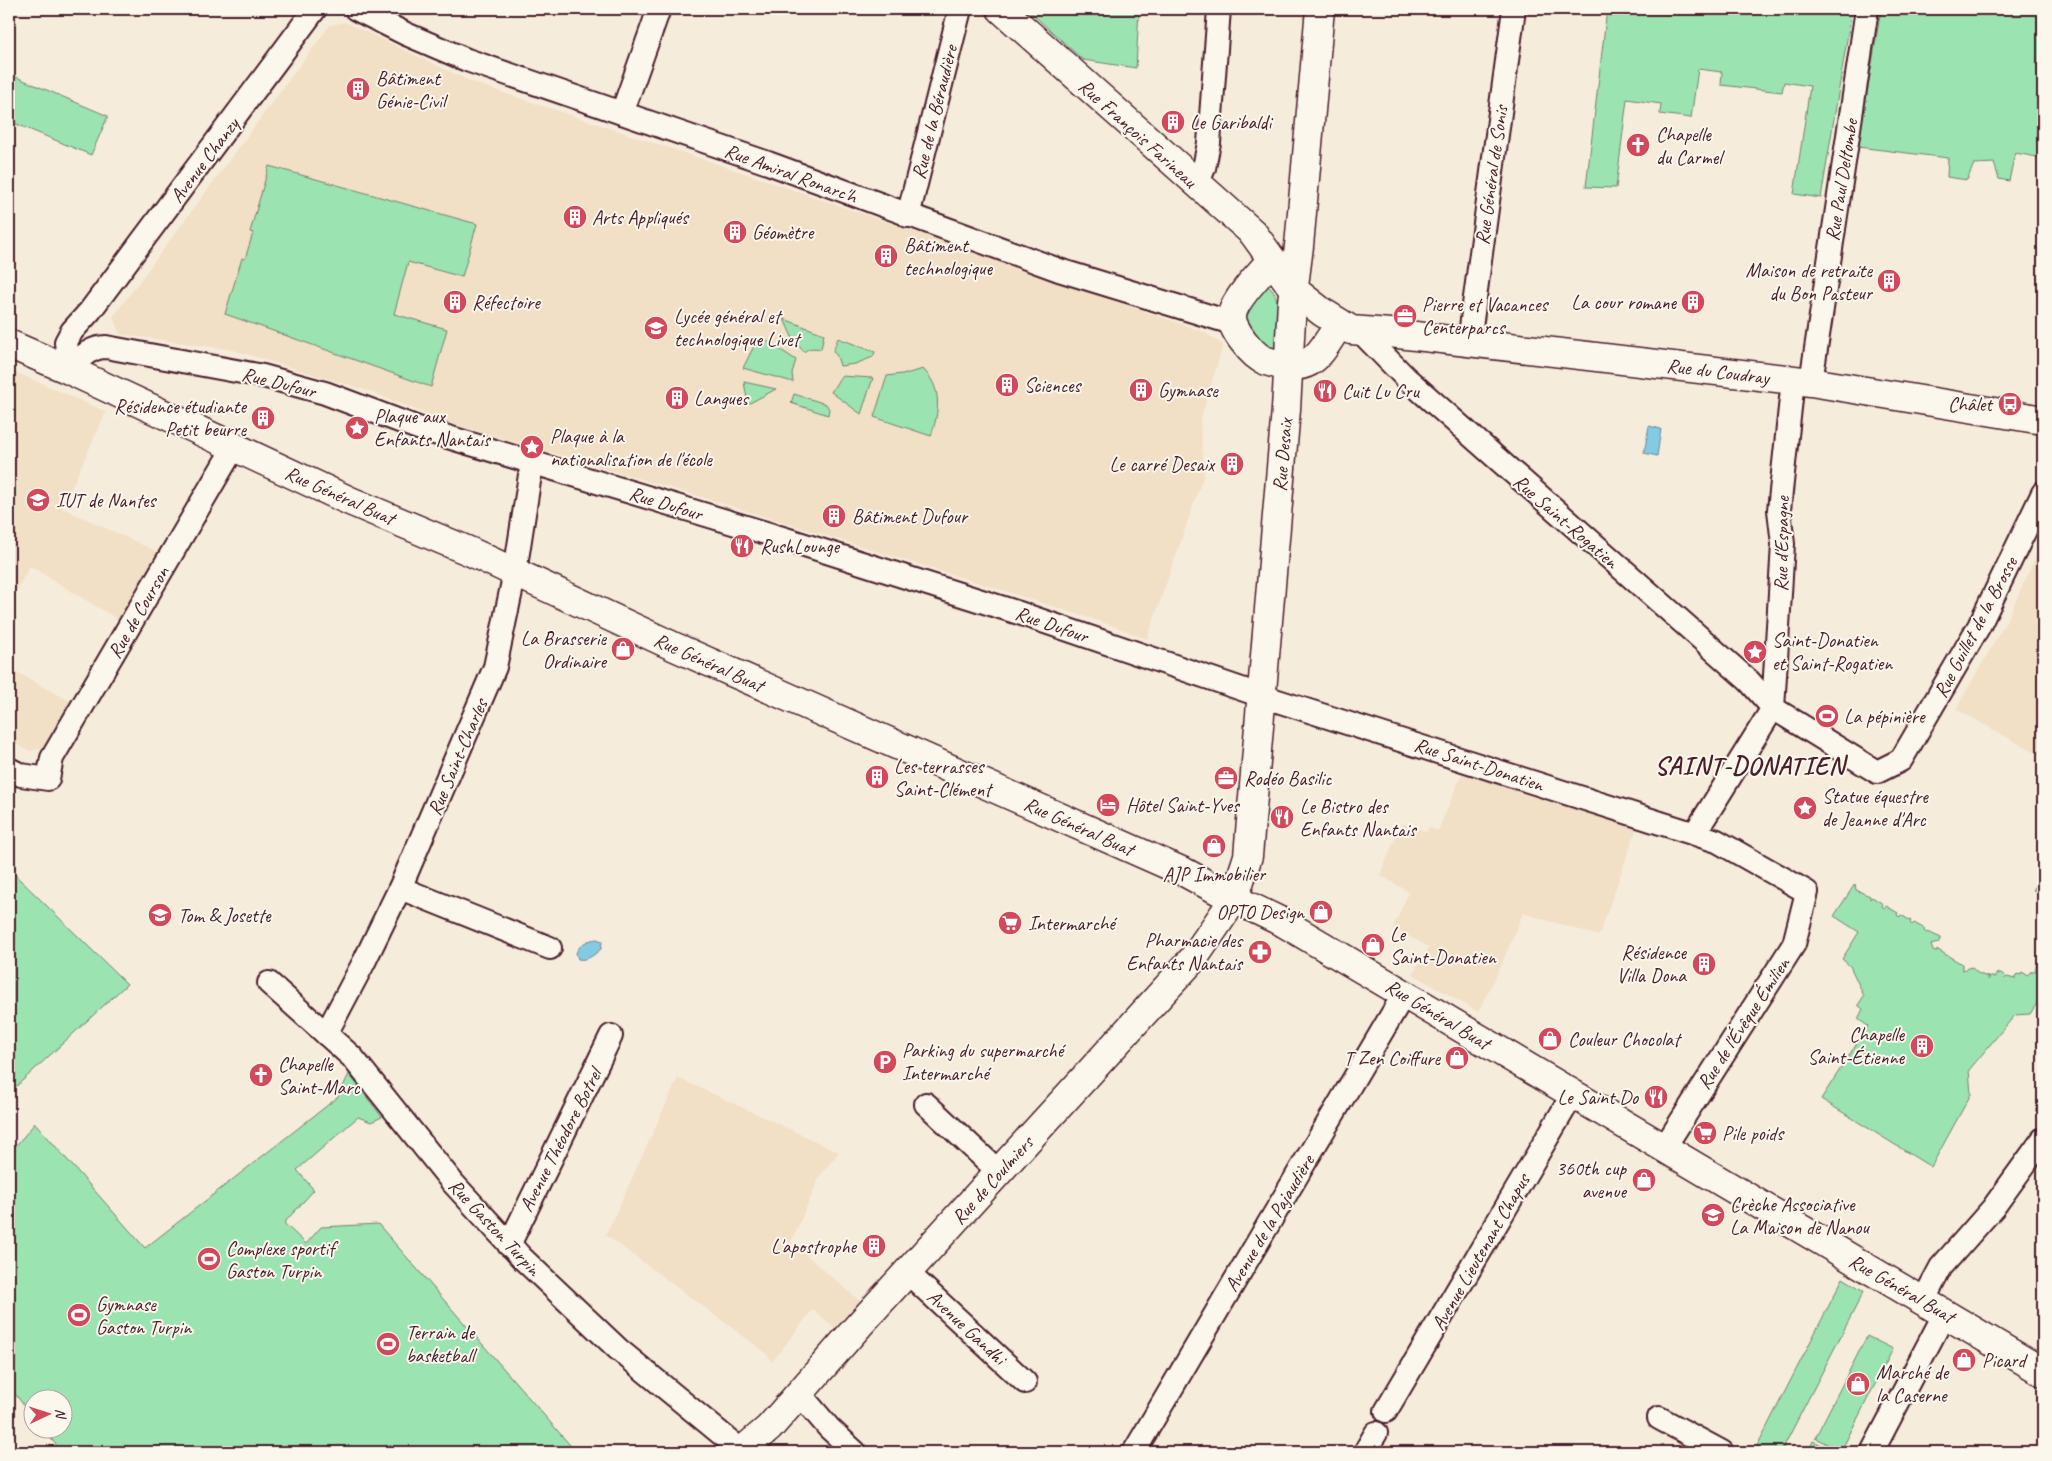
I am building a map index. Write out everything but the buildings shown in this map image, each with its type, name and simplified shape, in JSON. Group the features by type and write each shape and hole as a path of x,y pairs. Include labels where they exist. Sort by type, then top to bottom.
{"street":[{"name":"Avenue Chanzy","path":"77,362 66,342 72,331 90,311 315,9"},
{"name":"Rue Amiral Ronarc'h","path":"356,9 406,34 467,60 768,163 1059,270 1232,323"},
{"path":"622,113 660,9"},
{"name":"Rue de la Béraudière","path":"908,216 960,9"},
{"name":"Rue François Farineau","path":"1001,9 1252,233 1294,290 1351,328"},
{"path":"1194,183 1204,168 1209,142 1219,9"},
{"name":"Rue Desaix","path":"1234,900 1248,856 1294,290 1320,9"},
{"name":"Rue Général de Sonis","path":"1469,342 1514,9"},
{"name":"Rue Paul Deltombe","path":"1802,381 1828,267 1867,9"},
{"path":"1272,260 1235,305 1232,316 1232,323 1239,336 1262,360 1277,365 1301,365 1313,360 1351,328"},
{"name":"Rue du Coudray","path":"1351,328 1802,381 2043,420"},
{"name":"Rue Saint-Rogatien","path":"1351,328 1750,682 1773,708 1877,772"},
{"name":"Rue Général Buat","path":"9,344 77,362 234,446 350,501 515,572 675,647 1186,873 1234,900 1284,923 2043,1372"},
{"name":"Rue Dufour","path":"77,362 97,347 106,347 263,376 325,393 418,428 1011,610 1262,696"},
{"name":"Rue d'Espagne","path":"1773,708 1783,544 1780,510 1802,381"},
{"name":"Rue de Courson","path":"9,769 21,775 48,779 52,758 234,446"},
{"name":"Rue Saint-Charles","path":"326,1034 400,888 495,667 515,572 532,462"},
{"name":"Rue Guillet de la Brosse","path":"1877,772 1901,760 1979,626 2043,493"},
{"name":"Rue Saint-Donatien","path":"1262,696 1695,833 1717,841 1807,892"},
{"path":"1695,833 1773,708"},
{"path":"400,888 550,948"},
{"name":"Rue de l'Évêque Émilien","path":"1664,1148 1794,944 1807,892"},
{"name":"Rue de Coulmiers","path":"742,1452 769,1428 799,1392 1193,958 1234,900"},
{"name":"Rue Gaston Turpin","path":"269,983 352,1057 453,1183 509,1245 618,1349 742,1452"},
{"name":"Avenue de la Pajaudière","path":"1134,1452 1404,994"},
{"name":"Avenue Théodore Botrel","path":"509,1245 611,1036"},
{"name":"Avenue Lieutenant Chapus","path":"1386,1410 1573,1094"},
{"path":"926,1104 999,1172"},
{"path":"1872,1452 1934,1307 1940,1267 1993,1208 2043,1139"},
{"name":"Avenue Gandhi","path":"908,1273 1026,1382"},
{"path":"799,1392 829,1428 855,1452"},
{"path":"1659,1418 1722,1452"}],"shaded area":[{"name":"Lycée général et technologique Livet","path":"345,22 474,83 765,180 1204,332 1223,345 1200,421 1204,474 1147,639 1111,625 1008,592 705,498 440,420 372,392 233,350 120,334 113,317 330,25"},
{"name":"IUT de Nantes","path":"9,369 106,412 62,508 158,552 119,620 30,566 9,604"},
{"path":"2043,541 2043,757 1956,709 2006,622"},
{"path":"9,668 71,702 45,747 30,751 9,741"},
{"path":"1462,774 1637,827 1599,936 1523,913 1499,970 1478,1012 1413,974 1429,947 1393,928 1409,892 1380,875 1402,823 1427,832 1429,827 1438,831"},
{"path":"678,1078 839,1152 820,1176 791,1242 861,1302 836,1330 813,1309 772,1362 766,1353 606,1235"}],"green space":[{"path":"1030,9 1139,9 1136,68 1083,60 1029,11"},
{"path":"1607,9 1852,9 1821,198 1794,194 1810,86 1784,82 1782,92 1721,85 1722,72 1698,69 1691,118 1660,114 1661,104 1627,99 1616,188 1586,187"},
{"path":"1881,9 2043,9 2043,158 2015,153 2009,181 1999,179 1994,163 1974,164 1967,180 1947,177 1948,158 1858,147"},
{"path":"9,74 108,116 91,155 9,121"},
{"path":"269,166 477,224 462,277 408,262 394,314 447,329 431,387 225,314 242,258 245,259 253,233 250,232"},
{"path":"1268,286 1277,299 1279,315 1277,348 1274,351 1270,351 1244,325 1245,307 1263,287"},
{"path":"784,319 824,334 821,349 814,348 804,352 793,339"},
{"path":"763,338 796,360 792,373 793,382 743,368 754,346"},
{"path":"838,338 875,352 873,357 855,364 840,366 837,356 833,351"},
{"path":"923,369 934,385 938,401 931,436 874,417 887,376"},
{"path":"841,376 873,378 861,414 831,392"},
{"path":"744,382 776,389 748,404"},
{"path":"794,394 826,404 829,409 828,415 791,403"},
{"path":"9,869 127,984 9,1093"},
{"path":"2043,871 2043,908 2040,907 2042,902 2039,900 2039,892 2033,890 2040,880"},
{"path":"1855,884 1856,890 1870,896 1870,899 1872,897 1883,904 1884,908 1886,906 1898,913 1899,917 1901,915 1911,921 1912,925 1914,923 1925,929 1926,933 1928,932 1941,938 1938,943 1931,945 1933,951 1938,950 1962,964 1962,970 1971,967 1979,974 1988,977 1987,979 1996,977 1996,974 2001,973 2005,976 2004,979 2007,977 2015,979 2015,976 2021,975 2022,972 2027,975 2032,971 2036,971 2037,964 2039,965 2040,961 2043,960 2043,994 2030,1014 2015,1015 1969,1070 1971,1094 1931,1167 1821,1099 1868,1026 1858,1019 1863,1009 1858,1005 1864,996 1850,966 1842,959 1859,932 1834,916"},
{"name":"Complexe sportif Gaston Turpin","path":"349,1074 382,1117 371,1122 358,1117 297,1170 314,1190 284,1223 306,1244 321,1227 378,1224 576,1452 62,1452 50,1438 72,1438 72,1388 22,1388 22,1403 9,1386 9,1154 35,1123 145,1248 338,1097"},
{"path":"1843,1278 1864,1291 1781,1452 1765,1452 1756,1448"},
{"path":"1867,1336 1893,1349 1841,1451 1815,1438"},
{"path":"1813,1441 1836,1452 1808,1452"}],"water":[{"path":"1649,426 1661,429 1657,456 1644,453"},
{"path":"597,939 602,941 601,949 587,958 578,959 576,953 580,947 587,941"}],"place":[{"name":"Bâtiment Génie-Civil","path":"358,89"},
{"name":"Le Garibaldi","path":"1173,122"},
{"name":"Chapelle du Carmel","path":"1638,145"},
{"name":"Arts Appliqués","path":"575,217"},
{"name":"Géomètre","path":"735,232"},
{"name":"Bâtiment technologique","path":"886,256"},
{"name":"Maison de retraite du Bon Pasteur","path":"1889,281"},
{"name":"Réfectoire","path":"455,302"},
{"name":"La cour romane","path":"1693,302"},
{"name":"Pierre et Vacances Centerparcs","path":"1405,316"},
{"name":"Lycée général et technologique Livet","path":"656,328"},
{"name":"Sciences","path":"1007,385"},
{"name":"Gymnase","path":"1141,390"},
{"name":"Cuit Lu Cru","path":"1325,391"},
{"name":"Langues","path":"677,398"},
{"name":"Châlet","path":"2010,404"},
{"name":"Résidence étudiante Petit beurre","path":"263,418"},
{"name":"Plaque aux Enfants Nantais","path":"357,428"},
{"name":"Plaque à la nationalisation de l'école","path":"532,447"},
{"name":"Le carré Desaix","path":"1232,464"},
{"name":"IUT de Nantes","path":"38,500"},
{"name":"Bâtiment Dufour","path":"834,516"},
{"name":"RushLounge","path":"742,546"},
{"name":"La Brasserie Ordinaire","path":"623,649"},
{"name":"Saint-Donatien et Saint-Rogatien","path":"1755,652"},
{"name":"La pépinière","path":"1827,716"},
{"name":"Les terrasses Saint-Clément","path":"877,777"},
{"name":"Rodéo Basilic","path":"1226,778"},
{"name":"Hôtel Saint-Yves","path":"1108,805"},
{"name":"Statue équestre de Jeanne d'Arc","path":"1805,808"},
{"name":"Le Bistro des Enfants Nantais","path":"1282,817"},
{"name":"AJP Immobilier","path":"1214,846"},
{"name":"OPTO Design","path":"1321,912"},
{"name":"Tom & Josette","path":"160,915"},
{"name":"Intermarché","path":"1010,923"},
{"name":"Le Saint-Donatien","path":"1373,945"},
{"name":"Pharmacie des Enfants Nantais","path":"1260,952"},
{"name":"Résidence Villa Dona","path":"1704,964"},
{"name":"Couleur Chocolat","path":"1550,1039"},
{"name":"Chapelle Saint-Étienne","path":"1922,1046"},
{"name":"T Zen Coiffure","path":"1457,1058"},
{"name":"Parking du supermarché Intermarché","path":"885,1062"},
{"name":"Chapelle Saint-Marc","path":"261,1075"},
{"name":"Le Saint Do","path":"1656,1097"},
{"name":"Pile poids","path":"1705,1133"},
{"name":"360th cup avenue","path":"1644,1180"},
{"name":"Crèche Associative La Maison de Nanou","path":"1713,1215"},
{"name":"L'apostrophe","path":"874,1246"},
{"name":"Complexe sportif Gaston Turpin","path":"209,1259"},
{"name":"Gymnase Gaston Turpin","path":"79,1315"},
{"name":"Terrain de basketball","path":"388,1344"},
{"name":"Picard","path":"1964,1360"},
{"name":"Marché de la Caserne","path":"1858,1384"}],"district":[{"name":"SAINT-DONATIEN","path":"1750,765"}]}
